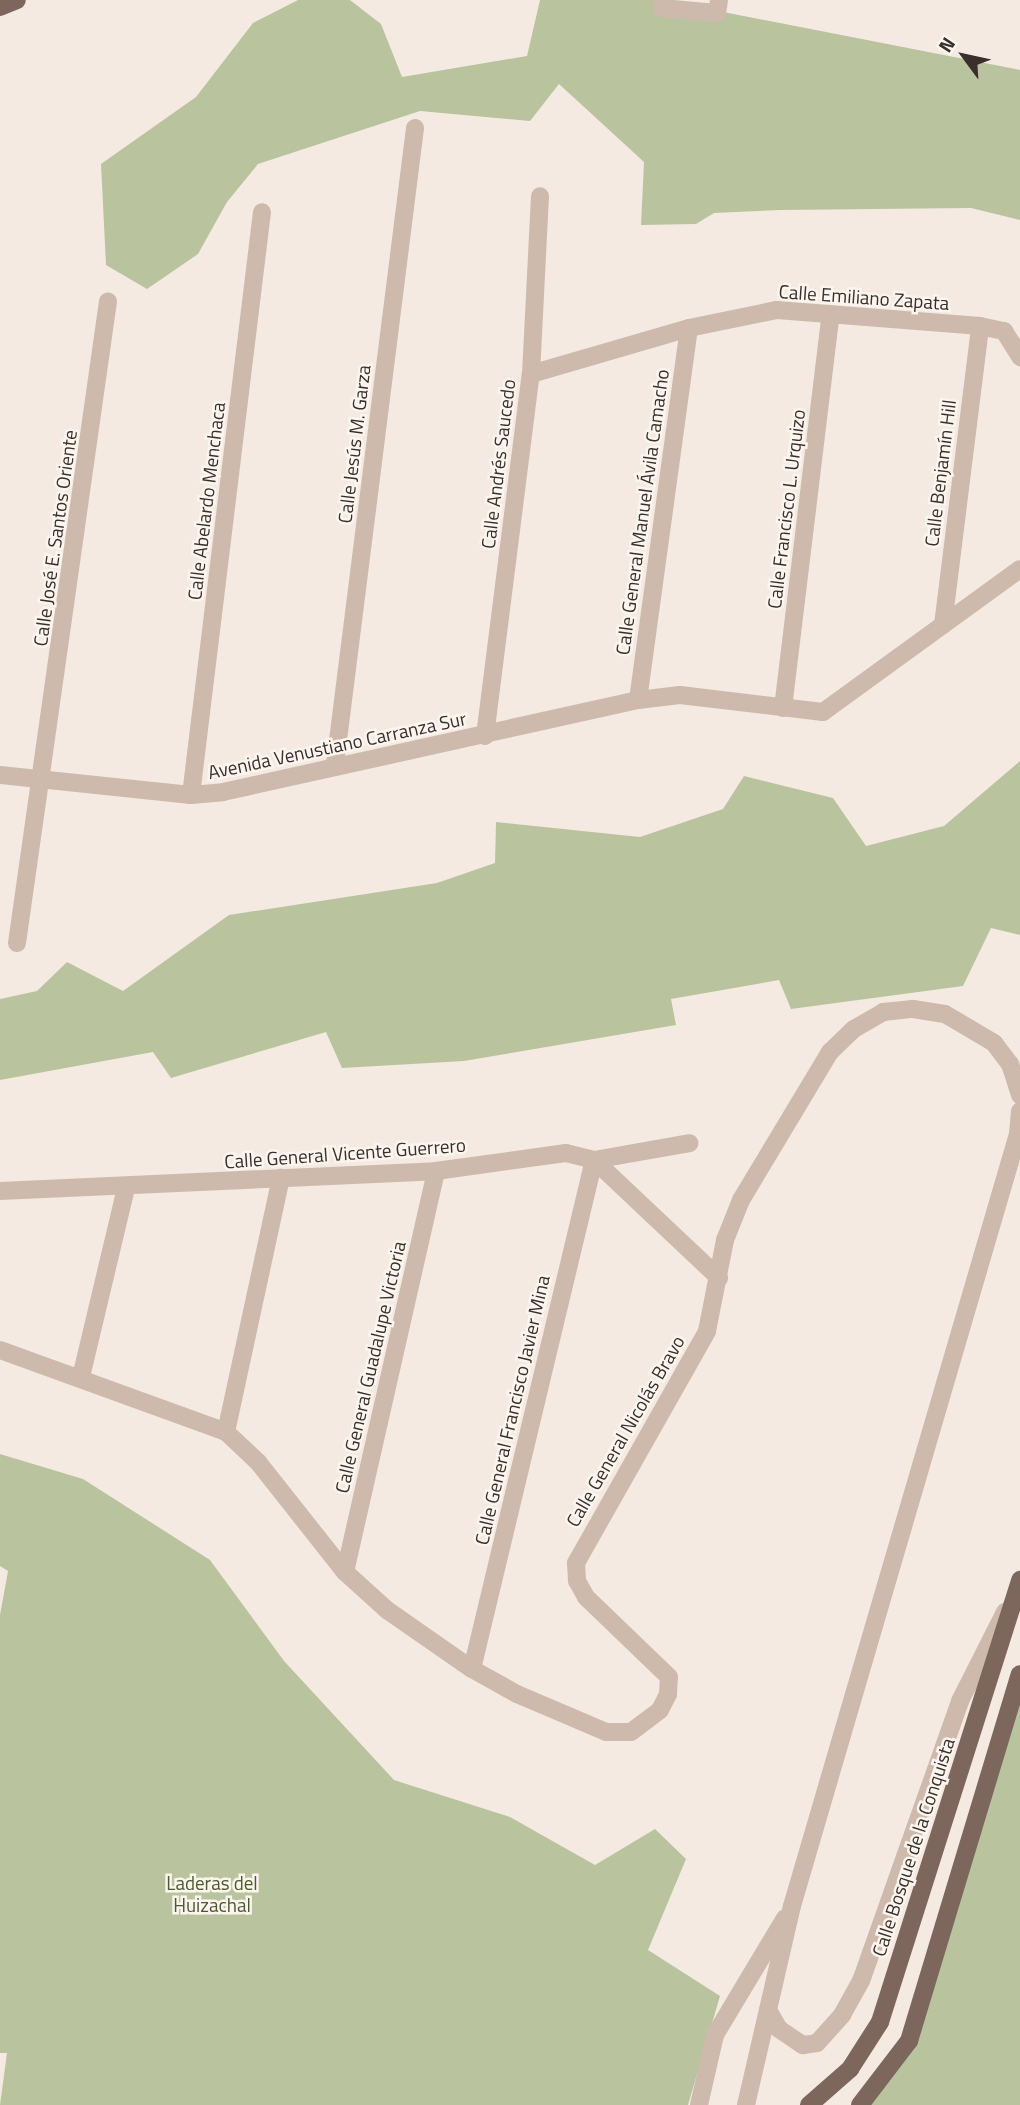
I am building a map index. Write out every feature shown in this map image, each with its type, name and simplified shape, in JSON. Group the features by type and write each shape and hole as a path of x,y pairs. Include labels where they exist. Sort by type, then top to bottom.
{"main road":[{"path":"0,7 17,0"},
{"name":"Calle Bosque de la Conquista","path":"809,2105 849,2069 880,2022 1020,1581"},
{"path":"860,2105 909,2041 1020,1674"}],"street":[{"path":"663,0 662,8 717,13 719,0"},
{"name":"Calle Jesús M. Garza","path":"335,764 415,128"},
{"name":"Calle Andrés Saucedo","path":"485,736 531,374 540,196"},
{"name":"Calle Abelardo Menchaca","path":"191,795 262,212"},
{"name":"Calle José E. Santos Oriente","path":"17,943 43,781 108,301"},
{"name":"Calle Emiliano Zapata","path":"531,374 688,328 777,310 980,326 1004,331 1020,356"},
{"name":"Calle Francisco L. Urquizo","path":"783,708 831,314"},
{"name":"Calle Benjamín Hill","path":"943,625 980,326"},
{"name":"Calle General Manuel Ávila Camacho","path":"638,700 688,328"},
{"name":"Avenida Venustiano Carranza Sur","path":"0,775 191,795 223,792 335,764 485,736 638,700 680,695 823,712 1020,569"},
{"name":"Calle General Nicolás Bravo","path":"472,1669 606,1732 631,1732 647,1724 668,1694 668,1677 586,1597 577,1581 576,1563 582,1546 701,1343 719,1278 725,1240 741,1200 830,1052 853,1029 883,1012 913,1009 946,1014 994,1043 1010,1064 1020,1095"},
{"path":"746,2105 792,1906 1010,1160 1020,1111"},
{"name":"Calle General Vicente Guerrero","path":"0,1191 126,1188 436,1171 566,1153 594,1160 690,1143"},
{"path":"594,1160 719,1278"},
{"name":"Calle General Francisco Javier Mina","path":"472,1669 594,1160"},
{"name":"Calle General Guadalupe Victoria","path":"345,1572 436,1171"},
{"path":"226,1433 281,1178"},
{"path":"81,1377 126,1188"},
{"path":"0,1350 81,1377 226,1433 258,1462 345,1572 387,1610 472,1669"},
{"path":"768,2010 779,2029 803,2045 817,2043 842,2015 861,1981 960,1701 1020,1581"},
{"path":"699,2105 715,2035 792,1906"}],"green space":[{"path":"298,0 350,0 381,24 402,77 527,56 540,0 662,0 1020,70 1020,220 971,208 780,210 714,213 696,224 641,225 644,162 559,84 530,121 420,111 258,164 227,202 198,254 147,289 106,265 101,164 196,97 253,23"},
{"path":"1020,761 1020,935 991,928 963,986 791,1009 779,980 671,999 676,1025 464,1061 342,1068 326,1032 171,1078 153,1052 0,1080 0,999 37,991 67,962 123,991 229,915 437,883 495,863 496,822 640,837 723,809 744,776 833,798 866,846 944,826"},
{"name":"Laderas del Huizachal","path":"0,1454 83,1479 210,1560 284,1661 394,1780 510,1817 595,1865 655,1829 686,1859 648,1950 720,1996 688,2105 0,2105 7,2053 0,2053 0,1615 8,1571 0,1566"},
{"path":"1020,1672 1020,2105 860,2105 909,2041"}]}
